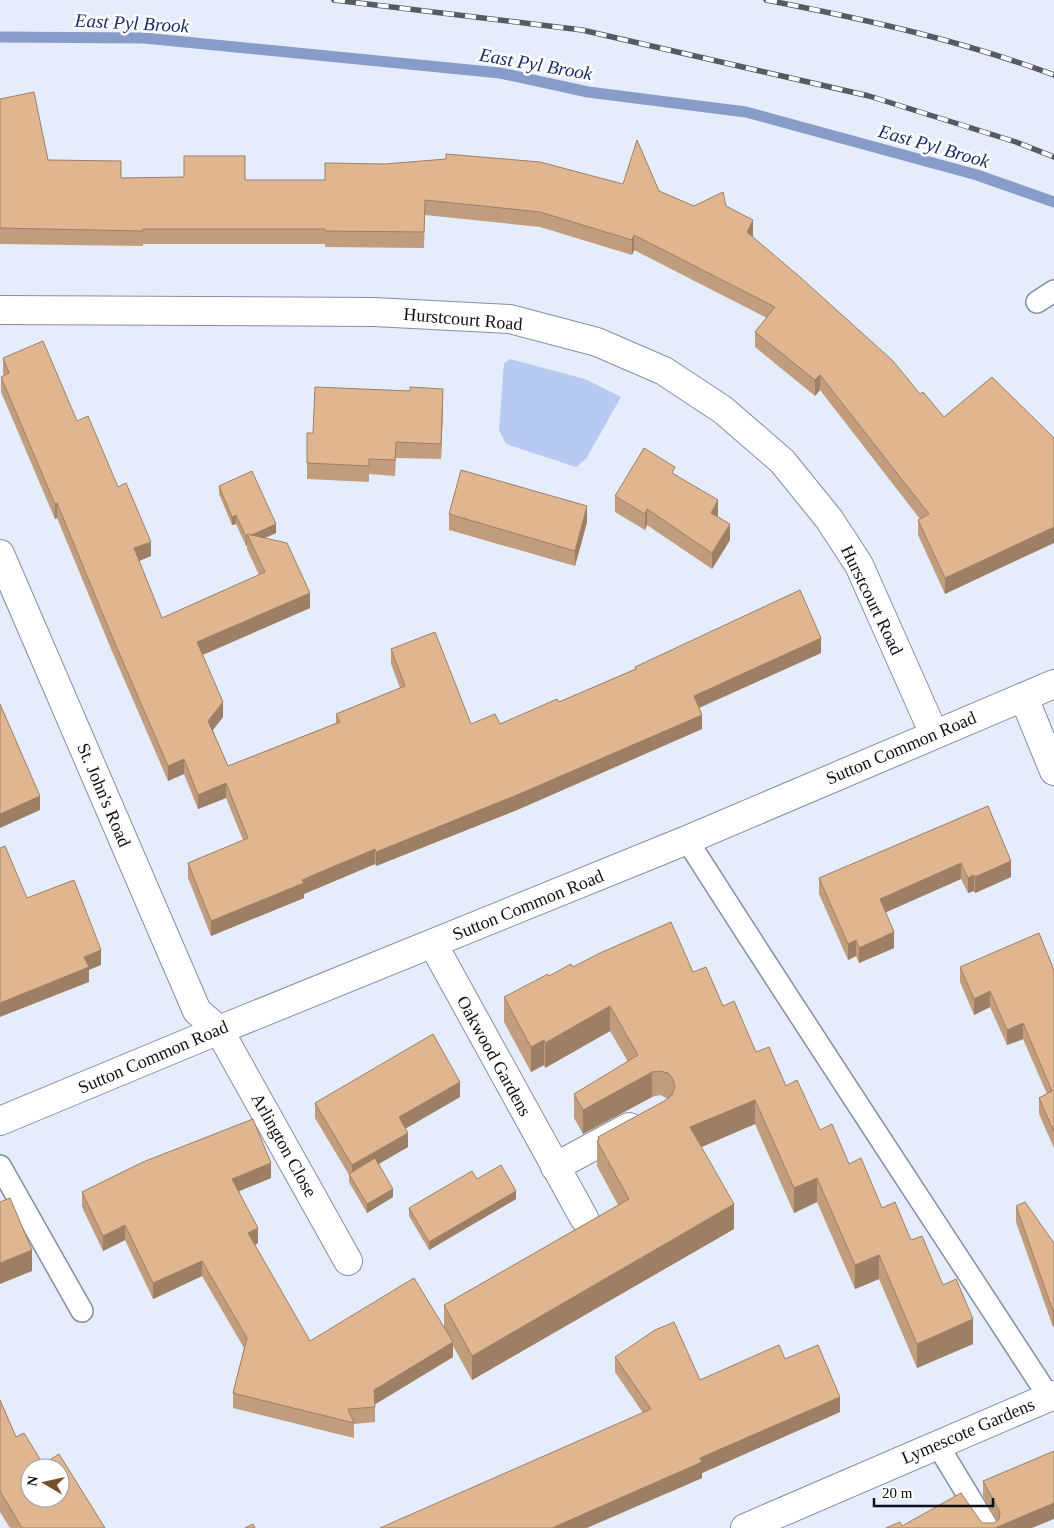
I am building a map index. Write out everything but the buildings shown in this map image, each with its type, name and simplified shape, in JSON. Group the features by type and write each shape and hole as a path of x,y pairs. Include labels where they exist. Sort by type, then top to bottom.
{"street":[{"name":"Hurstcourt Road","path":"0,310 374,312 510,319 597,342 664,371 723,410 782,461 829,519 859,565 934,734"},
{"name":"St. John's Road","path":"0,554 11,609 198,1011 218,1030"},
{"name":"Sutton Common Road","path":"0,1121 218,1030 687,840 1054,684"},
{"path":"1024,698 1054,771"},
{"name":"Oakwood Gardens","path":"433,944 584,1218"},
{"name":"Arlington Close","path":"218,1030 348,1261"},
{"path":"555,1168 650,1116"},
{"name":"Lymescote Gardens","path":"745,1528 1052,1396"}],"lane":[{"path":"687,840 863,1115 928,1208 1052,1396"},
{"path":"0,1166 82,1311"},
{"path":"937,1444 988,1528"}],"shaded area":[{"path":"510,359 585,379 621,397 586,459 576,467 506,444 499,430 504,363"}],"waterway":[{"name":"East Pyl Brook","path":"0,37 144,38 500,73 588,92 746,112 977,175 1054,202"}],"railway":[{"path":"334,0 582,30 869,96 1016,142 1054,157"},
{"path":"766,0 947,41 1054,75"}]}
